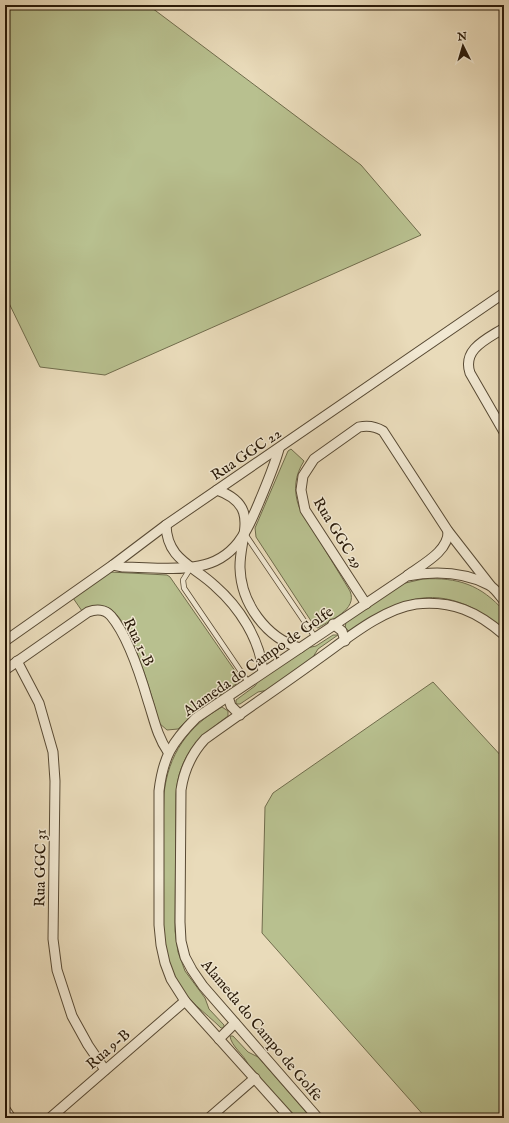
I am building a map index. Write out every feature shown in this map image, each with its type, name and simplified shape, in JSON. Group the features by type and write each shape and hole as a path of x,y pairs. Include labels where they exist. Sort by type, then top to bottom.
{"street":[{"name":"Rua GGC 22","path":"5,640 113,565 166,525 279,449 504,293"},
{"path":"504,328 473,349 468,364 470,373 504,432"},
{"name":"Rua GGC 29","path":"366,604 302,503 301,490 303,476 314,459 359,427 368,426 378,428 382,431 448,530 490,585"},
{"path":"279,449 274,468 242,545 240,568 247,598 260,620 270,633 284,642 300,648"},
{"path":"113,565 123,567 191,568 209,564 225,555 246,534 246,521 241,509 229,495 218,490"},
{"path":"166,525 167,538 172,550 180,560 208,579 230,602 255,639 261,656 263,672"},
{"path":"407,576 444,547 448,538 448,530"},
{"name":"Alameda do Campo de Golfe","path":"290,1118 185,1001 171,979 164,963 159,925 159,791 162,769 168,752 187,726 196,718 315,638 333,624 407,576 433,573 451,574 490,585"},
{"path":"490,585 504,601"},
{"name":"Alameda do Campo de Golfe","path":"318,1118 235,1023 192,970 185,957 181,941 181,790 183,774 196,748 205,739 345,641 378,619 398,609 415,604 436,603 454,605 468,609 478,615 504,636"},
{"name":"Rua 1-B","path":"5,670 88,612 96,610 108,614 120,632 136,665 158,735 168,752"},
{"path":"333,624 342,631 345,641"},
{"name":"Rua GGC 31","path":"17,661 39,703 52,752 55,781 53,939 57,970 66,1000 77,1026 105,1070"},
{"path":"228,697 231,706 240,715"},
{"name":"Rua 9-B","path":"50,1118 185,1001"},
{"path":"219,1039 235,1023"},
{"path":"209,1118 255,1078"},
{"path":"5,1109 11,1118"}],"lane":[{"path":"246,534 315,638"},
{"path":"191,568 185,574 183,580 184,588 248,682"}],"green space":[{"path":"5,5 148,5 361,165 421,235 105,375 40,367 5,295"},
{"path":"291,449 304,461 296,483 296,495 299,507 350,591 350,604 347,609 336,618 318,628 315,627 256,537 255,528 288,451"},
{"path":"110,572 167,575 170,577 240,678 239,682 193,714 178,729 167,730 159,723 141,664 127,631 120,619 109,608 101,606 82,611 73,598"},
{"path":"423,579 458,581 468,584 487,595 504,611 504,631 483,614 471,607 459,602 433,598 419,598 406,602 349,631 345,628 346,622 401,584"},
{"path":"333,635 338,635 318,649 313,657 268,690 258,692 240,704 236,704 236,700 255,686 259,680 307,648 316,646"},
{"path":"433,682 504,759 504,1118 426,1118 262,933 265,807 273,793"},
{"path":"222,707 228,711 228,716 199,740 186,758 181,768 178,780 176,794 175,931 178,952 185,971 205,998 209,1009 224,1025 224,1028 221,1028 185,994 180,987 167,956 163,930 163,836 164,794 166,780 175,754 182,743 199,723"},
{"path":"230,1036 233,1036 248,1052 258,1057 311,1118 295,1118 248,1064 235,1047"}]}
